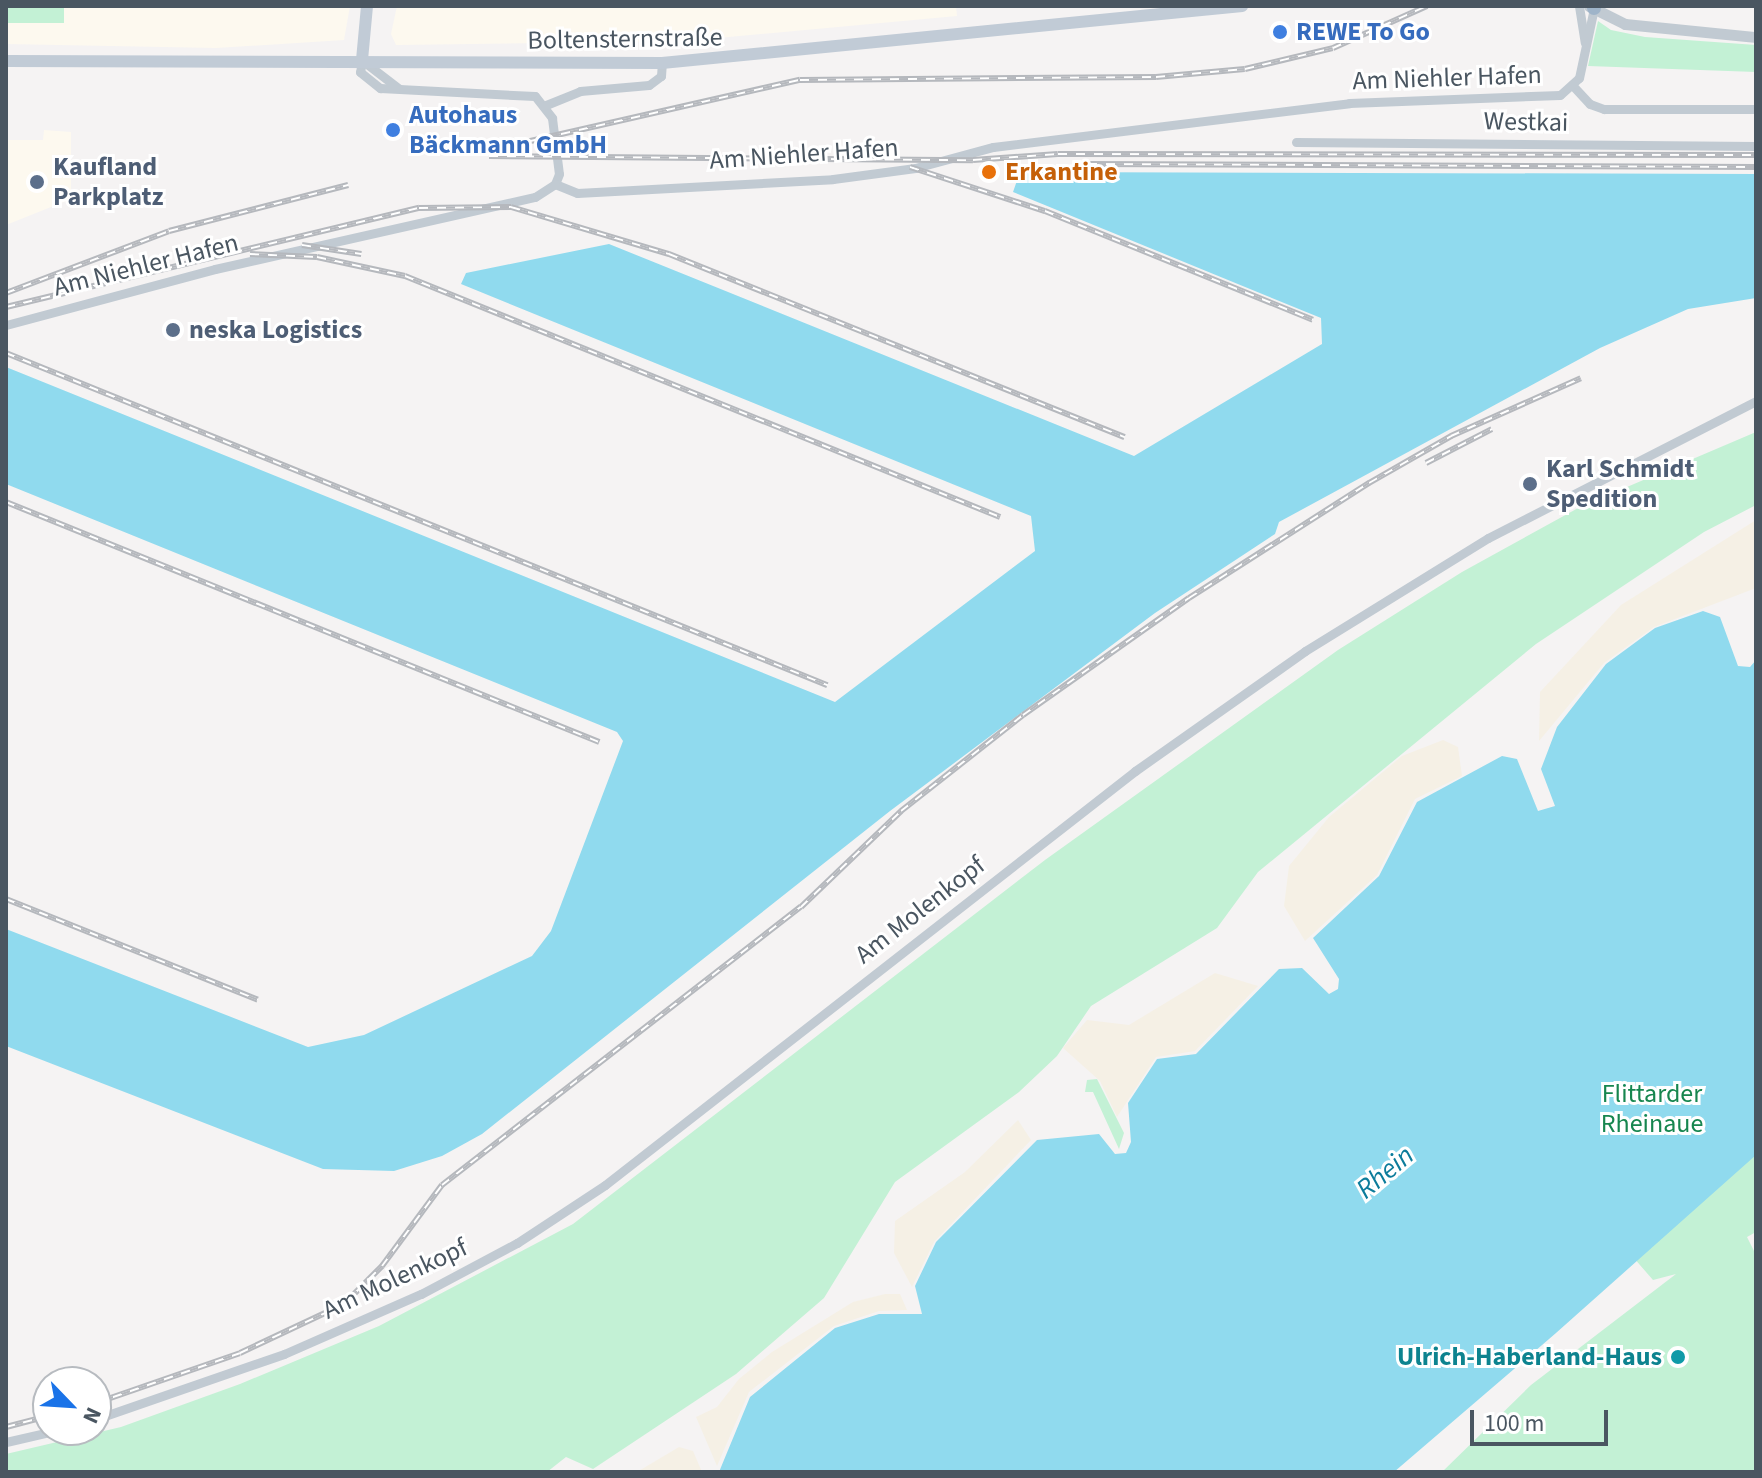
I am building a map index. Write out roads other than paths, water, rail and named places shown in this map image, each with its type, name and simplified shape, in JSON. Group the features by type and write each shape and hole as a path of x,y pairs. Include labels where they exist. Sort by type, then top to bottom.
{"main road":[{"path":"362,60 367,6"},
{"name":"Boltensternstraße","path":"6,61 662,63 1242,6"}],"street":[{"path":"1590,6 1625,24 1756,37"},
{"name":"Am Niehler Hafen","path":"1585,43 1590,6"},
{"name":"Am Niehler Hafen","path":"6,325 215,269 535,197 555,184 577,193 833,179 915,168 1002,145 1349,103 1560,95 1574,87 1590,6"},
{"path":"362,60 366,80 380,88 525,92 546,105 558,162 555,184"},
{"path":"546,105 580,91 649,85 661,76 662,63"},
{"name":"Westkai","path":"1574,87 1590,104 1604,109 1756,109"},
{"name":"Westkai","path":"1296,142 1756,146"},
{"name":"Am Molenkopf","path":"112,1413 284,1354 421,1294 517,1243 605,1185 1135,771 1305,651 1488,538 1756,401"},
{"path":"6,1442 32,1436"}],"water":[{"path":"1020,172 1756,174 1756,298 1688,309 1600,348 1279,522 1275,534 1155,613 890,811 482,1134 442,1156 394,1171 323,1169 6,1046 6,929 308,1047 364,1035 532,956 551,931 623,741 617,732 6,484 6,367 835,702 1035,551 1031,516 461,284 466,273 609,244 1134,456 1322,344 1321,318 1013,192"},
{"name":"Rhein","path":"1703,611 1720,617 1738,666 1750,667 1756,660 1756,1155 1556,1333 1394,1472 719,1472 750,1397 835,1328 879,1314 922,1314 915,1286 936,1242 1037,1140 1099,1134 1115,1154 1126,1153 1131,1142 1128,1103 1157,1059 1196,1054 1279,969 1302,968 1329,994 1338,989 1339,979 1313,938 1379,876 1417,802 1502,756 1517,759 1538,811 1555,806 1541,769 1557,727 1606,664 1655,628"}],"railway":[{"path":"526,142 800,80 1156,77 1245,69 1333,48 1427,6"},
{"path":"489,156 973,160 1058,154 1756,155"},
{"path":"1088,164 1756,167"},
{"path":"910,167 1045,211 1313,320"},
{"path":"6,293 169,231 348,185"},
{"path":"6,307 419,208 511,207 669,254 1125,437"},
{"path":"302,245 361,254"},
{"path":"250,254 317,257 405,276 1000,517"},
{"path":"6,353 827,685"},
{"path":"112,1397 240,1353 344,1304 382,1266 442,1185 801,907 901,811 1023,715 1189,598 1369,483 1451,436 1581,378"},
{"path":"1426,463 1492,429"},
{"path":"6,502 599,742"},
{"path":"6,899 258,1000"},
{"path":"6,1427 32,1420"}],"place":[{"name":"REWE To Go","path":"1280,32"},
{"name":"Autohaus Bäckmann GmbH","path":"393,130"},
{"name":"Erkantine","path":"989,172"},
{"name":"Kaufland Parkplatz","path":"37,182"},
{"name":"neska Logistics","path":"173,330"},
{"name":"Karl Schmidt Spedition","path":"1530,484"},
{"name":"Ulrich-Haberland-Haus","path":"1678,1357"}],"park label":[{"name":"Flittarder Rheinaue","path":"1652,1109"}]}
